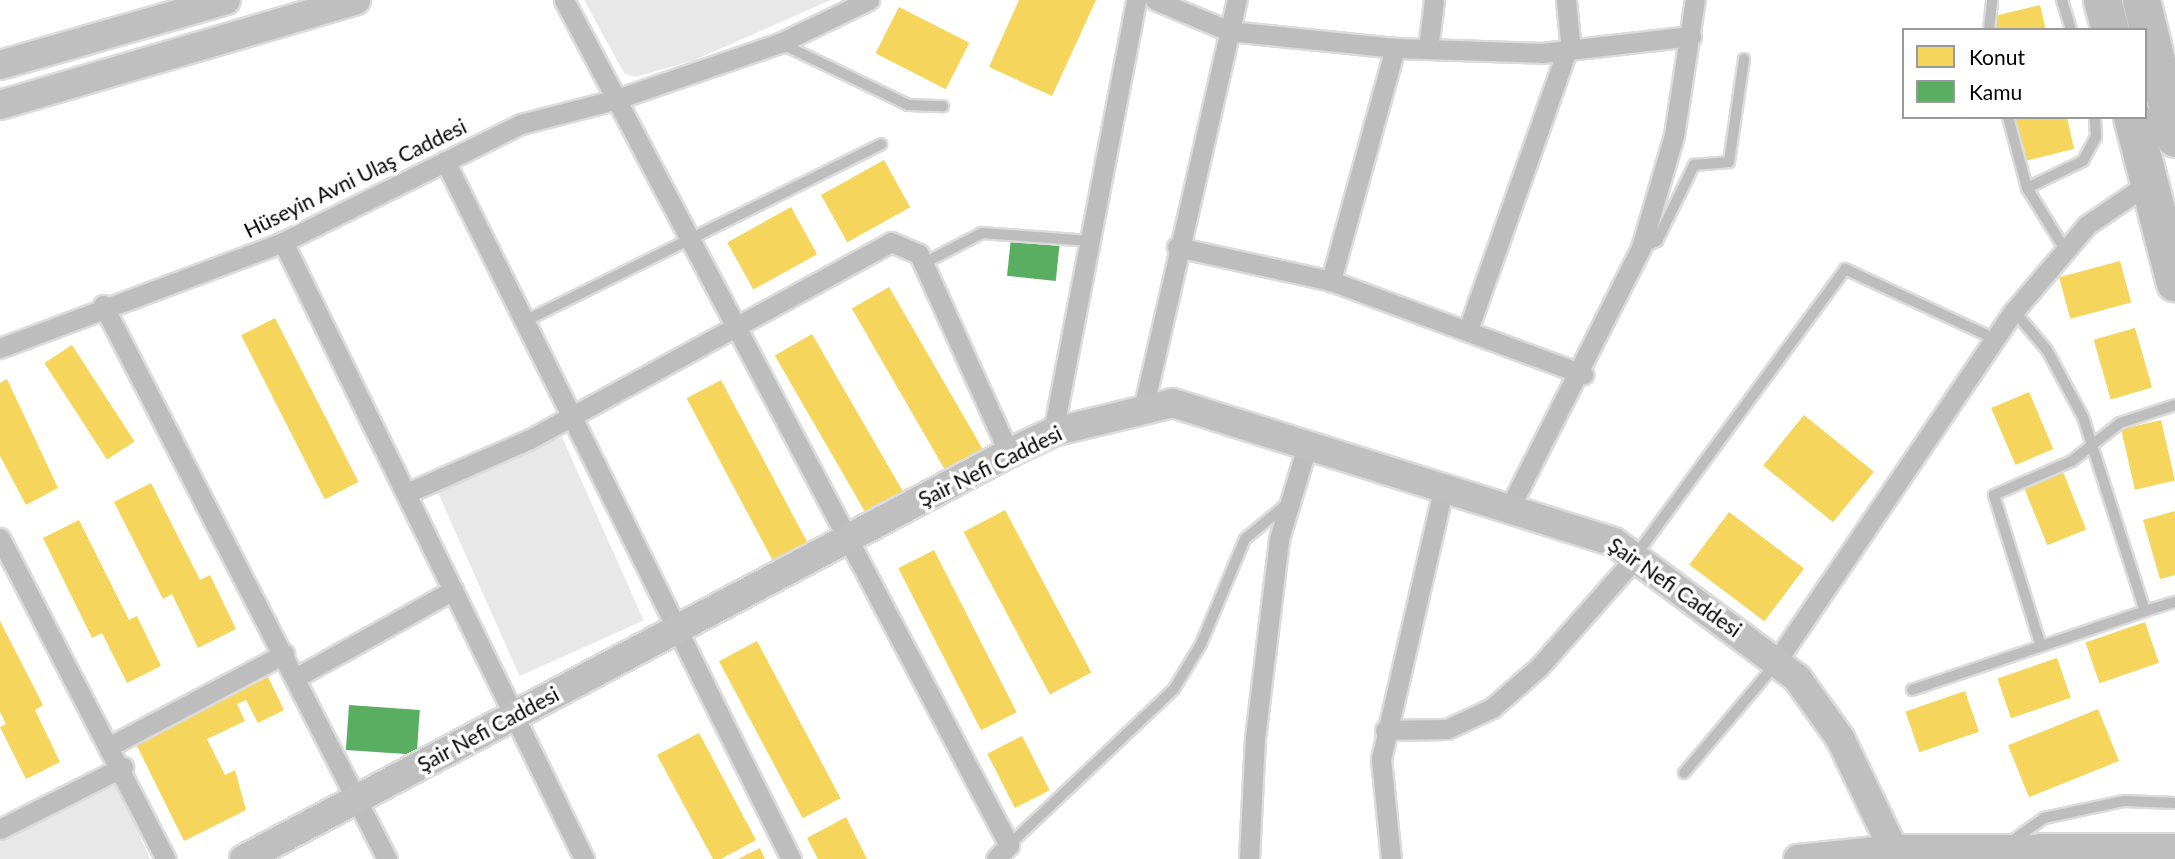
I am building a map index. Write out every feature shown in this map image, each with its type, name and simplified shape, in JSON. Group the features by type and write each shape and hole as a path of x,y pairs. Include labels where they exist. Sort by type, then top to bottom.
{"highway":[{"path":"2102,0 2109,28"},
{"path":"2141,0 2175,138"},
{"path":"2133,119 2175,283"}],"street":[{"path":"0,65 226,0"},
{"path":"0,105 356,0"},
{"path":"564,0 845,539 1002,852"},
{"name":"Hüseyin Avni Ulaş Caddesi","path":"0,348 103,305 283,242 521,124 614,100 780,43 869,0"},
{"path":"1053,432 1136,0"},
{"path":"1155,0 1229,31 1395,48 1567,51 1691,36"},
{"path":"1144,405 1177,247 1237,0"},
{"path":"1428,49 1434,0"},
{"path":"1469,327 1567,51 1566,0"},
{"path":"1510,507 1583,374 1641,248 1674,135 1695,0"},
{"path":"1331,281 1395,48"},
{"path":"445,161 568,419 792,859"},
{"path":"1777,659 1993,338 2014,311 2064,248 2149,183"},
{"path":"283,242 407,493 511,716 584,859"},
{"path":"407,493 568,419 891,242 914,248 924,263 1009,453"},
{"path":"1177,247 1331,281 1469,327 1583,374"},
{"path":"103,305 387,859"},
{"name":"Şair Nefi Caddesi","path":"244,859 1009,453 1053,432 1144,405 1191,405 1589,530 1635,558 1777,659 1840,738 1896,854"},
{"path":"1249,859 1255,738 1289,502 1308,443"},
{"path":"1391,859 1380,785 1385,730 1444,486"},
{"path":"0,538 112,745 166,859"},
{"path":"1385,730 1447,729 1492,708 1539,667 1635,558"},
{"path":"295,678 453,590"},
{"path":"112,745 284,654"},
{"path":"0,828 122,767"},
{"path":"1798,859 2003,849 2175,848"}],"lane":[{"path":"1989,28 1992,0"},
{"path":"2062,0 2070,28"},
{"path":"780,43 908,105 943,106"},
{"path":"1641,248 1657,241 1694,165 1730,162 1744,60"},
{"path":"2009,119 2027,188 2064,248"},
{"path":"2027,188 2083,161 2096,137 2095,119"},
{"path":"522,323 690,243 881,144"},
{"path":"924,263 982,233 1091,242"},
{"path":"1635,558 1845,269 1993,338"},
{"path":"2014,311 2047,350 2095,444 2145,611"},
{"path":"2040,643 1994,495 2095,444 2120,423 2175,405"},
{"path":"1002,852 1174,689 1201,644 1245,539 1289,502"},
{"path":"1912,690 2040,643 2175,602"},
{"path":"1684,773 1762,687 1777,659"},
{"path":"2003,849 2044,818 2124,801 2175,803"}],"shaded area":[{"path":"584,0 831,0 692,61 635,77 624,73"},
{"path":"562,437 644,621 520,676 438,492"},
{"path":"116,781 150,859 0,859 0,842"}],"building: Konut":[{"path":"1019,0 1096,0 1052,96 989,67"},
{"path":"2040,5 2046,28 1993,28 1990,17"},
{"path":"899,7 969,43 946,89 875,53"},
{"path":"2014,119 2067,119 2074,149 2025,161"},
{"path":"884,160 910,207 847,242 821,195"},
{"path":"791,207 817,254 753,290 727,242"},
{"path":"2120,261 2131,303 2070,319 2059,277"},
{"path":"889,287 983,450 946,471 852,308"},
{"path":"275,318 359,482 325,499 241,335"},
{"path":"2135,328 2152,388 2111,399 2094,340"},
{"path":"812,334 906,497 869,518 775,356"},
{"path":"72,345 135,441 107,459 44,363"},
{"path":"7,379 58,488 26,505 0,456 0,383"},
{"path":"721,380 808,543 773,562 687,398"},
{"path":"2029,392 2053,449 2015,465 1991,408"},
{"path":"1804,415 1874,472 1833,522 1763,466"},
{"path":"2161,420 2175,480 2135,490 2121,429"},
{"path":"2063,472 2086,529 2047,545 2024,488"},
{"path":"151,483 200,580 210,575 236,629 198,648 172,594 163,599 114,502"},
{"path":"1005,510 1091,672 1050,695 964,532"},
{"path":"2175,511 2175,575 2160,579 2143,520"},
{"path":"1729,512 1804,569 1764,621 1689,565"},
{"path":"79,520 129,620 137,616 161,666 127,683 102,633 92,638 43,538"},
{"path":"934,550 1017,712 981,730 898,568"},
{"path":"0,621 43,705 35,710 60,762 26,779 0,727 6,724 0,712"},
{"path":"2145,622 2159,663 2099,683 2085,643"},
{"path":"757,641 841,798 803,818 719,661"},
{"path":"2057,658 2071,698 2011,718 1997,679"},
{"path":"268,677 284,710 258,723 246,700 237,704 245,721 207,739 225,775 235,770 246,810 184,841 136,744"},
{"path":"1965,691 1979,732 1919,752 1905,712"},
{"path":"2098,709 2119,761 2029,797 2008,745"},
{"path":"699,733 756,840 721,859 713,859 657,755"},
{"path":"1022,736 1050,790 1015,808 987,754"},
{"path":"846,817 867,859 818,859 807,838"},
{"path":"760,848 765,859 738,859"}],"building: Kamu":[{"path":"1011,238 1060,243 1056,281 1007,276"},
{"path":"349,705 420,710 417,755 346,750"}]}
